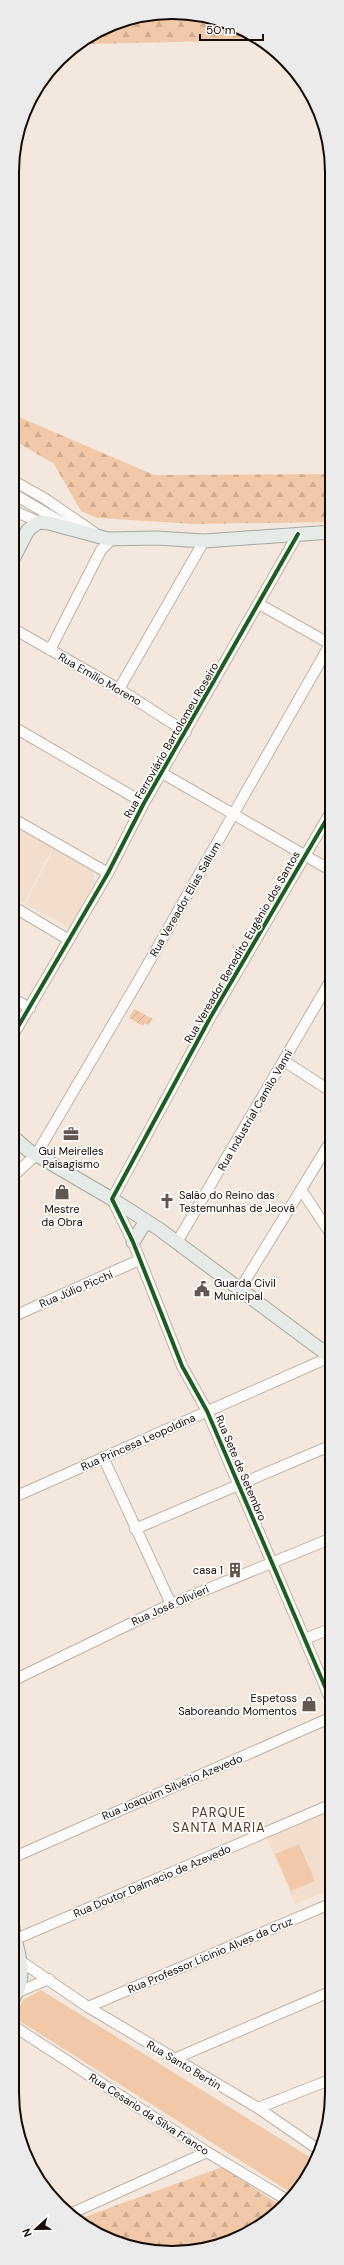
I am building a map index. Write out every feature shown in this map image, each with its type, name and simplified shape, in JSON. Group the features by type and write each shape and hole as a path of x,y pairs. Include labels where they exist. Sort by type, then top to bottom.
{"main road":[{"path":"19,547 28,530 44,523 106,538 156,538 204,541 325,532"},
{"path":"19,1142 36,1155 112,1199 178,1242 325,1352"},
{"path":"133,1242 146,1221"},
{"path":"19,1950 22,1962 19,1975"}],"street":[{"path":"19,484 44,498 106,538 50,650"},
{"path":"19,497 74,530"},
{"path":"19,513 44,523"},
{"name":"Rua Ferroviário Bartolomeu Roseiro","path":"19,1026 108,873 144,803 298,534"},
{"path":"119,689 204,541"},
{"path":"259,604 325,640"},
{"name":"Rua Emilio Moreno","path":"19,632 119,689 186,732"},
{"name":"Rua Vereador Elias Sallum","path":"19,1171 36,1155 325,653"},
{"path":"19,730 144,803"},
{"path":"162,773 325,867"},
{"path":"19,822 108,873"},
{"name":"Rua Vereador Benedito Eugênio dos Santos","path":"112,1199 210,1018 325,822"},
{"path":"19,910 69,940"},
{"name":"Rua Industrial Camilo Vanni","path":"178,1242 325,990"},
{"path":"19,1002 30,1008"},
{"path":"284,1062 325,1088"},
{"path":"240,1288 325,1151"},
{"path":"302,1190 325,1225"},
{"name":"Rua Sete de Setembro","path":"112,1199 133,1242 182,1366 207,1412 325,1686"},
{"name":"Rua Júlio Picchi","path":"19,1314 139,1260"},
{"name":"Rua Princesa Leopoldina","path":"19,1495 325,1360"},
{"path":"135,1530 325,1448"},
{"path":"103,1457 135,1530 171,1604"},
{"name":"Rua José Olivieri","path":"19,1678 171,1604 272,1561 325,1541"},
{"path":"305,1639 325,1631"},
{"name":"Rua Joaquim Silvério Azevedo","path":"19,1855 325,1720"},
{"name":"Rua Doutor Dalmacio de Azevedo","path":"19,1938 325,1807"},
{"name":"Rua Professor Licinio Alves da Cruz","path":"88,2007 325,1905"},
{"name":"Rua Santo Bertin","path":"22,1962 88,2007 258,2108 315,2147"},
{"path":"19,1994 49,1979"},
{"path":"174,2059 325,1994"},
{"name":"Rua Cesario da Silva Franco","path":"19,2029 207,2152 283,2198"},
{"path":"258,2108 325,2083"},
{"path":"76,2211 207,2152"}],"shaded area":[{"path":"19,829 53,847 24,903 19,900"},
{"path":"54,848 92,869 94,875 94,883 71,925 68,927 25,904"},
{"path":"325,1813 325,1892 295,1904 266,1836"}],"green space":[{"path":"162,19 192,20 212,24 250,40 89,44 104,35 123,27"},
{"path":"19,417 154,475 325,474 325,522 195,524 97,518 81,511 54,464 19,443"},
{"path":"134,1009 153,1019 149,1025 145,1023 143,1026 129,1018"},
{"path":"299,1844 315,1881 291,1891 275,1854"},
{"path":"41,1990 311,2158 305,2170 289,2191 19,2021 19,2009 23,2000"},
{"path":"222,2167 278,2203 257,2220 240,2230 212,2241 182,2246 152,2245 132,2241 95,2226 84,2217"}],"cycle path":[{"path":"19,1025 108,873 144,803 298,534"},
{"path":"325,822 210,1018 112,1199 133,1242 182,1366 207,1411 325,1687"}],"place":[{"name":"Gui Meirelles Paisagismo","path":"71,1134"},
{"name":"Mestre da Obra","path":"62,1192"},
{"name":"Salão do Reino das Testemunhas de Jeová","path":"167,1201"},
{"name":"Guarda Civil Municipal","path":"202,1289"},
{"name":"casa 1","path":"235,1570"},
{"name":"Espetoss Saboreando Momentos","path":"309,1704"}],"district":[{"name":"PARQUE SANTA MARIA","path":"219,1820"}]}
